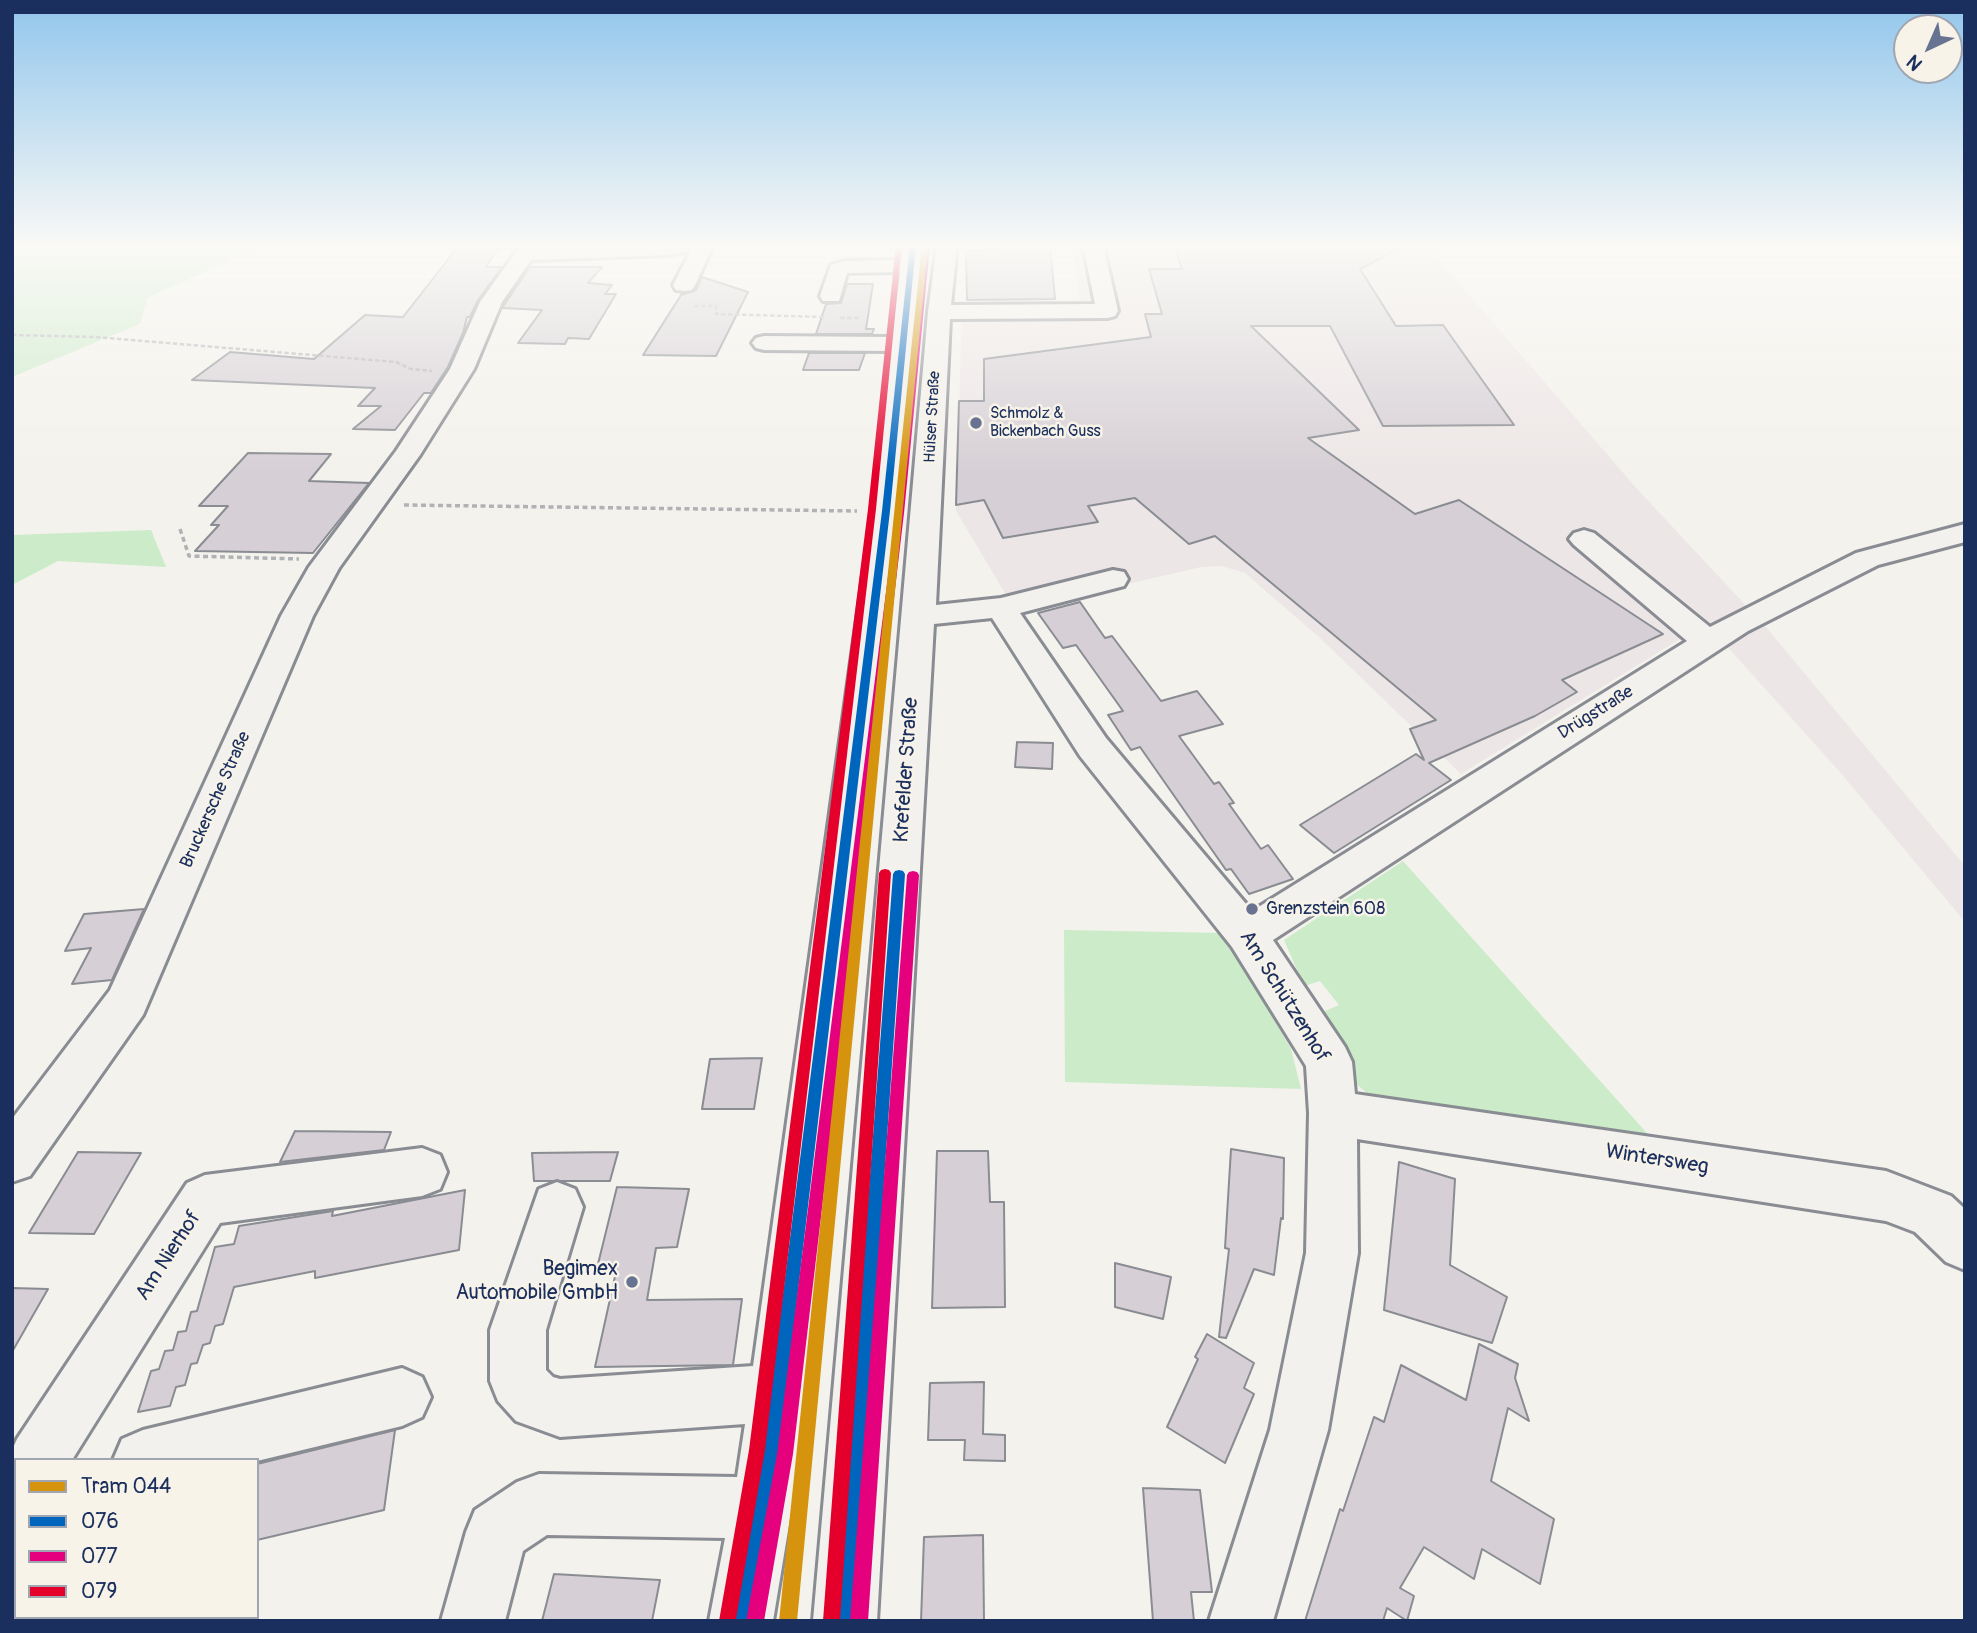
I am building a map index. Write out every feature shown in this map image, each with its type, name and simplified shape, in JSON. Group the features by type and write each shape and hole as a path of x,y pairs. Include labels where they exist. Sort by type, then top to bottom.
{"street":[{"name":"Bruckersche Straße","path":"16,1150 127,1002 297,617 331,559 407,455 462,369 483,321"},
{"path":"916,325 917,321"},
{"path":"764,343 968,321"},
{"name":"Krefelder Straße","path":"741,1621 778,1394 906,509 916,325"},
{"name":"Krefelder Straße","path":"845,1621 918,616 906,509"},
{"name":"Drügstraße","path":"1247,935 1737,624 1867,559 1965,533"},
{"path":"1584,539 1708,642"},
{"path":"918,616 1001,608 1113,579"},
{"name":"Am Schützenhof","path":"1001,608 1093,747 1247,935 1329,1062 1333,1113 1332,1253 1300,1430 1241,1621"},
{"name":"Wintersweg","path":"1333,1113 1886,1196 1933,1214 1965,1244"},
{"name":"Am Nierhof","path":"39,1458 205,1200 422,1172"},
{"path":"557,1207 518,1330 518,1381 536,1401 560,1408 778,1394"},
{"path":"151,1458 402,1397"},
{"path":"473,1621 497,1532 538,1504 761,1508"}],"path":[{"path":"874,321 916,325"},
{"path":"12,335 95,337 396,362 420,371 462,369"},
{"path":"370,505 906,509"},
{"path":"180,529 189,556 331,559"}],"shaded area":[{"path":"962,321 1492,321 1638,490 1766,627 1965,866 1965,922 1839,771 1706,623 1461,774 1320,638 1245,573 1222,566 1201,567 1015,610 956,511"}],"green space":[{"path":"12,321 141,321 140,324 12,377"},
{"path":"151,530 166,567 58,561 12,585 12,535"},
{"path":"1403,861 1654,1141 1375,1100 1346,1075 1323,1012 1339,1005 1320,981 1304,986 1284,940"},
{"path":"1064,930 1224,933 1291,1049 1301,1089 1065,1082"}],"building":[{"path":"358,321 466,321 448,367 431,393 424,393 395,430 353,429 381,406 358,406 375,388 192,380 230,352 314,359"},
{"path":"534,321 600,321 589,339 568,338 565,344 518,343"},
{"path":"664,321 733,321 716,356 643,355"},
{"path":"820,321 867,321 866,329 874,329 872,334 816,334"},
{"path":"1147,321 1393,321 1396,326 1443,325 1514,425 1383,426 1330,326 1251,326 1359,430 1308,438 1415,514 1459,500 1663,634 1562,680 1577,692 1535,716 1429,763 1451,780 1334,853 1300,825 1416,754 1424,760 1410,729 1436,720 1215,536 1189,544 1135,498 1088,506 1098,522 1003,538 984,500 956,505 959,401 984,401 984,359 1151,337"},
{"path":"809,353 865,353 859,370 803,370"},
{"path":"248,453 331,454 309,481 369,483 313,553 195,551 219,525 211,525 228,506 199,506"},
{"path":"1080,602 1105,638 1112,636 1161,701 1197,691 1223,724 1179,736 1214,784 1219,782 1234,803 1229,804 1261,849 1268,845 1293,879 1249,894 1231,869 1226,870 1140,747 1131,750 1108,715 1123,711 1076,645 1063,648 1038,613"},
{"path":"1017,742 1053,743 1052,769 1015,767"},
{"path":"144,909 112,980 72,984 91,948 65,951 84,914"},
{"path":"762,1058 754,1109 702,1109 710,1059"},
{"path":"295,1131 391,1132 384,1150 280,1162"},
{"path":"1231,1149 1284,1158 1283,1219 1281,1218 1274,1275 1254,1269 1226,1338 1219,1337 1229,1249 1225,1248"},
{"path":"937,1151 988,1151 990,1202 1004,1202 1005,1307 932,1308"},
{"path":"78,1152 141,1153 94,1234 29,1233"},
{"path":"618,1152 610,1181 534,1181 532,1153"},
{"path":"1399,1162 1455,1179 1450,1265 1507,1297 1492,1343 1384,1310"},
{"path":"617,1187 689,1189 677,1247 656,1248 647,1300 742,1299 733,1365 595,1367 618,1263 598,1264"},
{"path":"465,1190 459,1250 315,1278 315,1271 234,1287 223,1324 215,1326 210,1343 203,1345 197,1363 191,1364 185,1385 176,1387 170,1406 138,1412 151,1371 159,1369 165,1351 173,1350 178,1332 186,1331 191,1312 197,1311 215,1247 234,1244 239,1226 333,1211 332,1216"},
{"path":"1115,1263 1171,1277 1163,1319 1115,1307"},
{"path":"12,1288 48,1289 12,1352"},
{"path":"1207,1334 1254,1363 1244,1388 1254,1394 1225,1463 1167,1427"},
{"path":"1479,1344 1518,1364 1515,1378 1529,1421 1508,1408 1491,1481 1554,1519 1540,1584 1482,1549 1474,1579 1424,1547 1400,1588 1414,1596 1407,1621 1387,1608 1383,1621 1305,1621 1340,1509 1343,1511 1374,1417 1384,1422 1401,1365 1466,1400"},
{"path":"984,1382 983,1434 1005,1435 1005,1461 964,1460 965,1440 928,1440 930,1383"},
{"path":"395,1430 384,1510 259,1540 259,1464"},
{"path":"1143,1488 1200,1490 1212,1592 1191,1592 1194,1621 1153,1621"},
{"path":"983,1535 984,1621 921,1621 924,1537"},
{"path":"554,1574 660,1580 652,1621 542,1621"}],"tram line":[{"name":"044","path":"788,1621 917,321"}],"transit line":[{"name":"079","path":"727,1619 757,1450 872,509 891,321"},
{"name":"076","path":"741,1621 771,1452 886,511 905,321"},
{"name":"077","path":"755,1621 785,1454 900,513 919,321"},
{"name":"079","path":"831,1620 885,873"},
{"name":"076","path":"845,1621 899,874"},
{"name":"077","path":"859,1621 913,875"}],"place":[{"name":"Schmolz & Bickenbach Guss","path":"976,423"},
{"name":"Grenzstein 608","path":"1252,909"},
{"name":"Begimex Automobile GmbH","path":"632,1282"}]}
